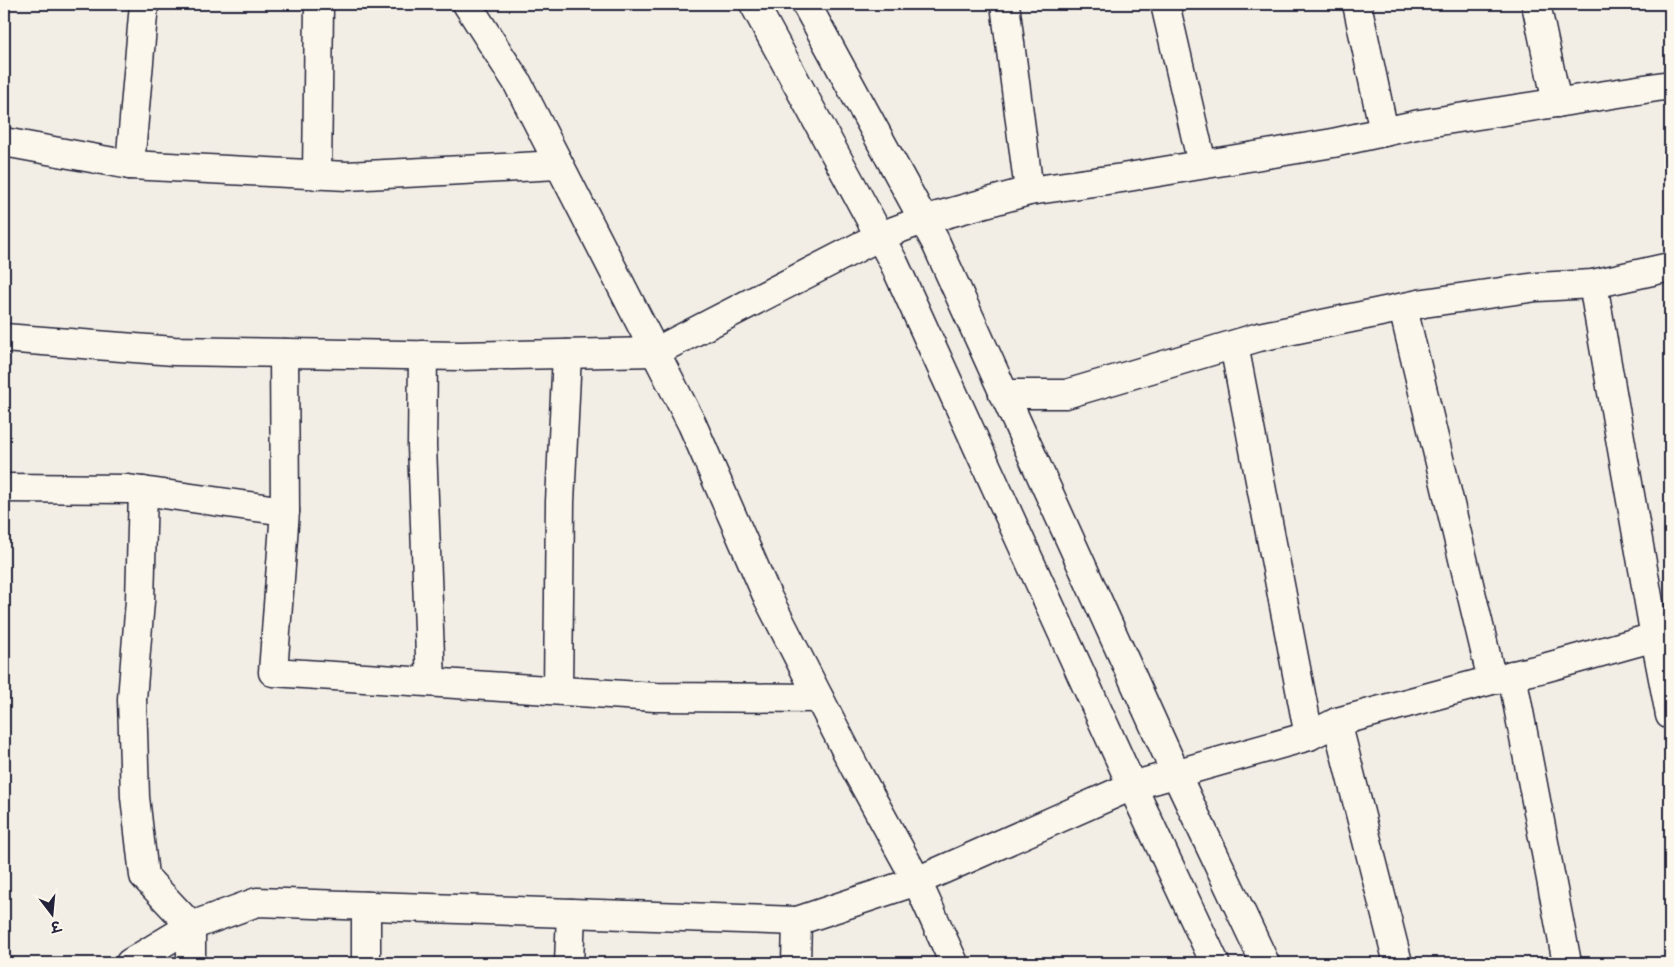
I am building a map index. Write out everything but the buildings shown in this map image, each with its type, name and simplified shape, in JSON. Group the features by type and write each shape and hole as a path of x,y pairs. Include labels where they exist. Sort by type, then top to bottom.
{"street":[{"path":"130,165 144,4"},
{"path":"318,175 319,4"},
{"path":"467,4 517,82 692,424 768,598 917,881 954,963"},
{"path":"754,4 894,263 1132,786 1215,963"},
{"path":"806,4 935,241 1176,774 1265,963"},
{"path":"1005,4 1029,191"},
{"path":"1165,4 1202,164"},
{"path":"1357,4 1384,132"},
{"path":"1536,4 1557,103"},
{"path":"4,338 174,351 423,355 655,352 880,236 923,220 1029,191 1333,143 1420,124 1670,85"},
{"path":"4,142 130,165 318,175 346,176 558,165"},
{"path":"1004,394 1066,394 1259,337 1404,308 1537,287 1593,284 1670,267"},
{"path":"1593,284 1654,637 1670,715"},
{"path":"1404,308 1502,677 1567,963"},
{"path":"1234,345 1309,736"},
{"path":"284,353 285,511 274,672 655,697 819,698"},
{"path":"558,690 560,502 568,354"},
{"path":"423,355 422,446 431,682"},
{"path":"4,488 128,489 285,511"},
{"path":"143,491 140,601 132,699 135,797 144,876 191,926 191,963"},
{"path":"130,963 191,926 257,902 797,921 917,881 1132,786 1309,736 1337,722 1654,637"},
{"path":"1337,722 1398,963"},
{"path":"366,906 366,963"},
{"path":"569,963 570,913"},
{"path":"796,963 797,921"}]}
